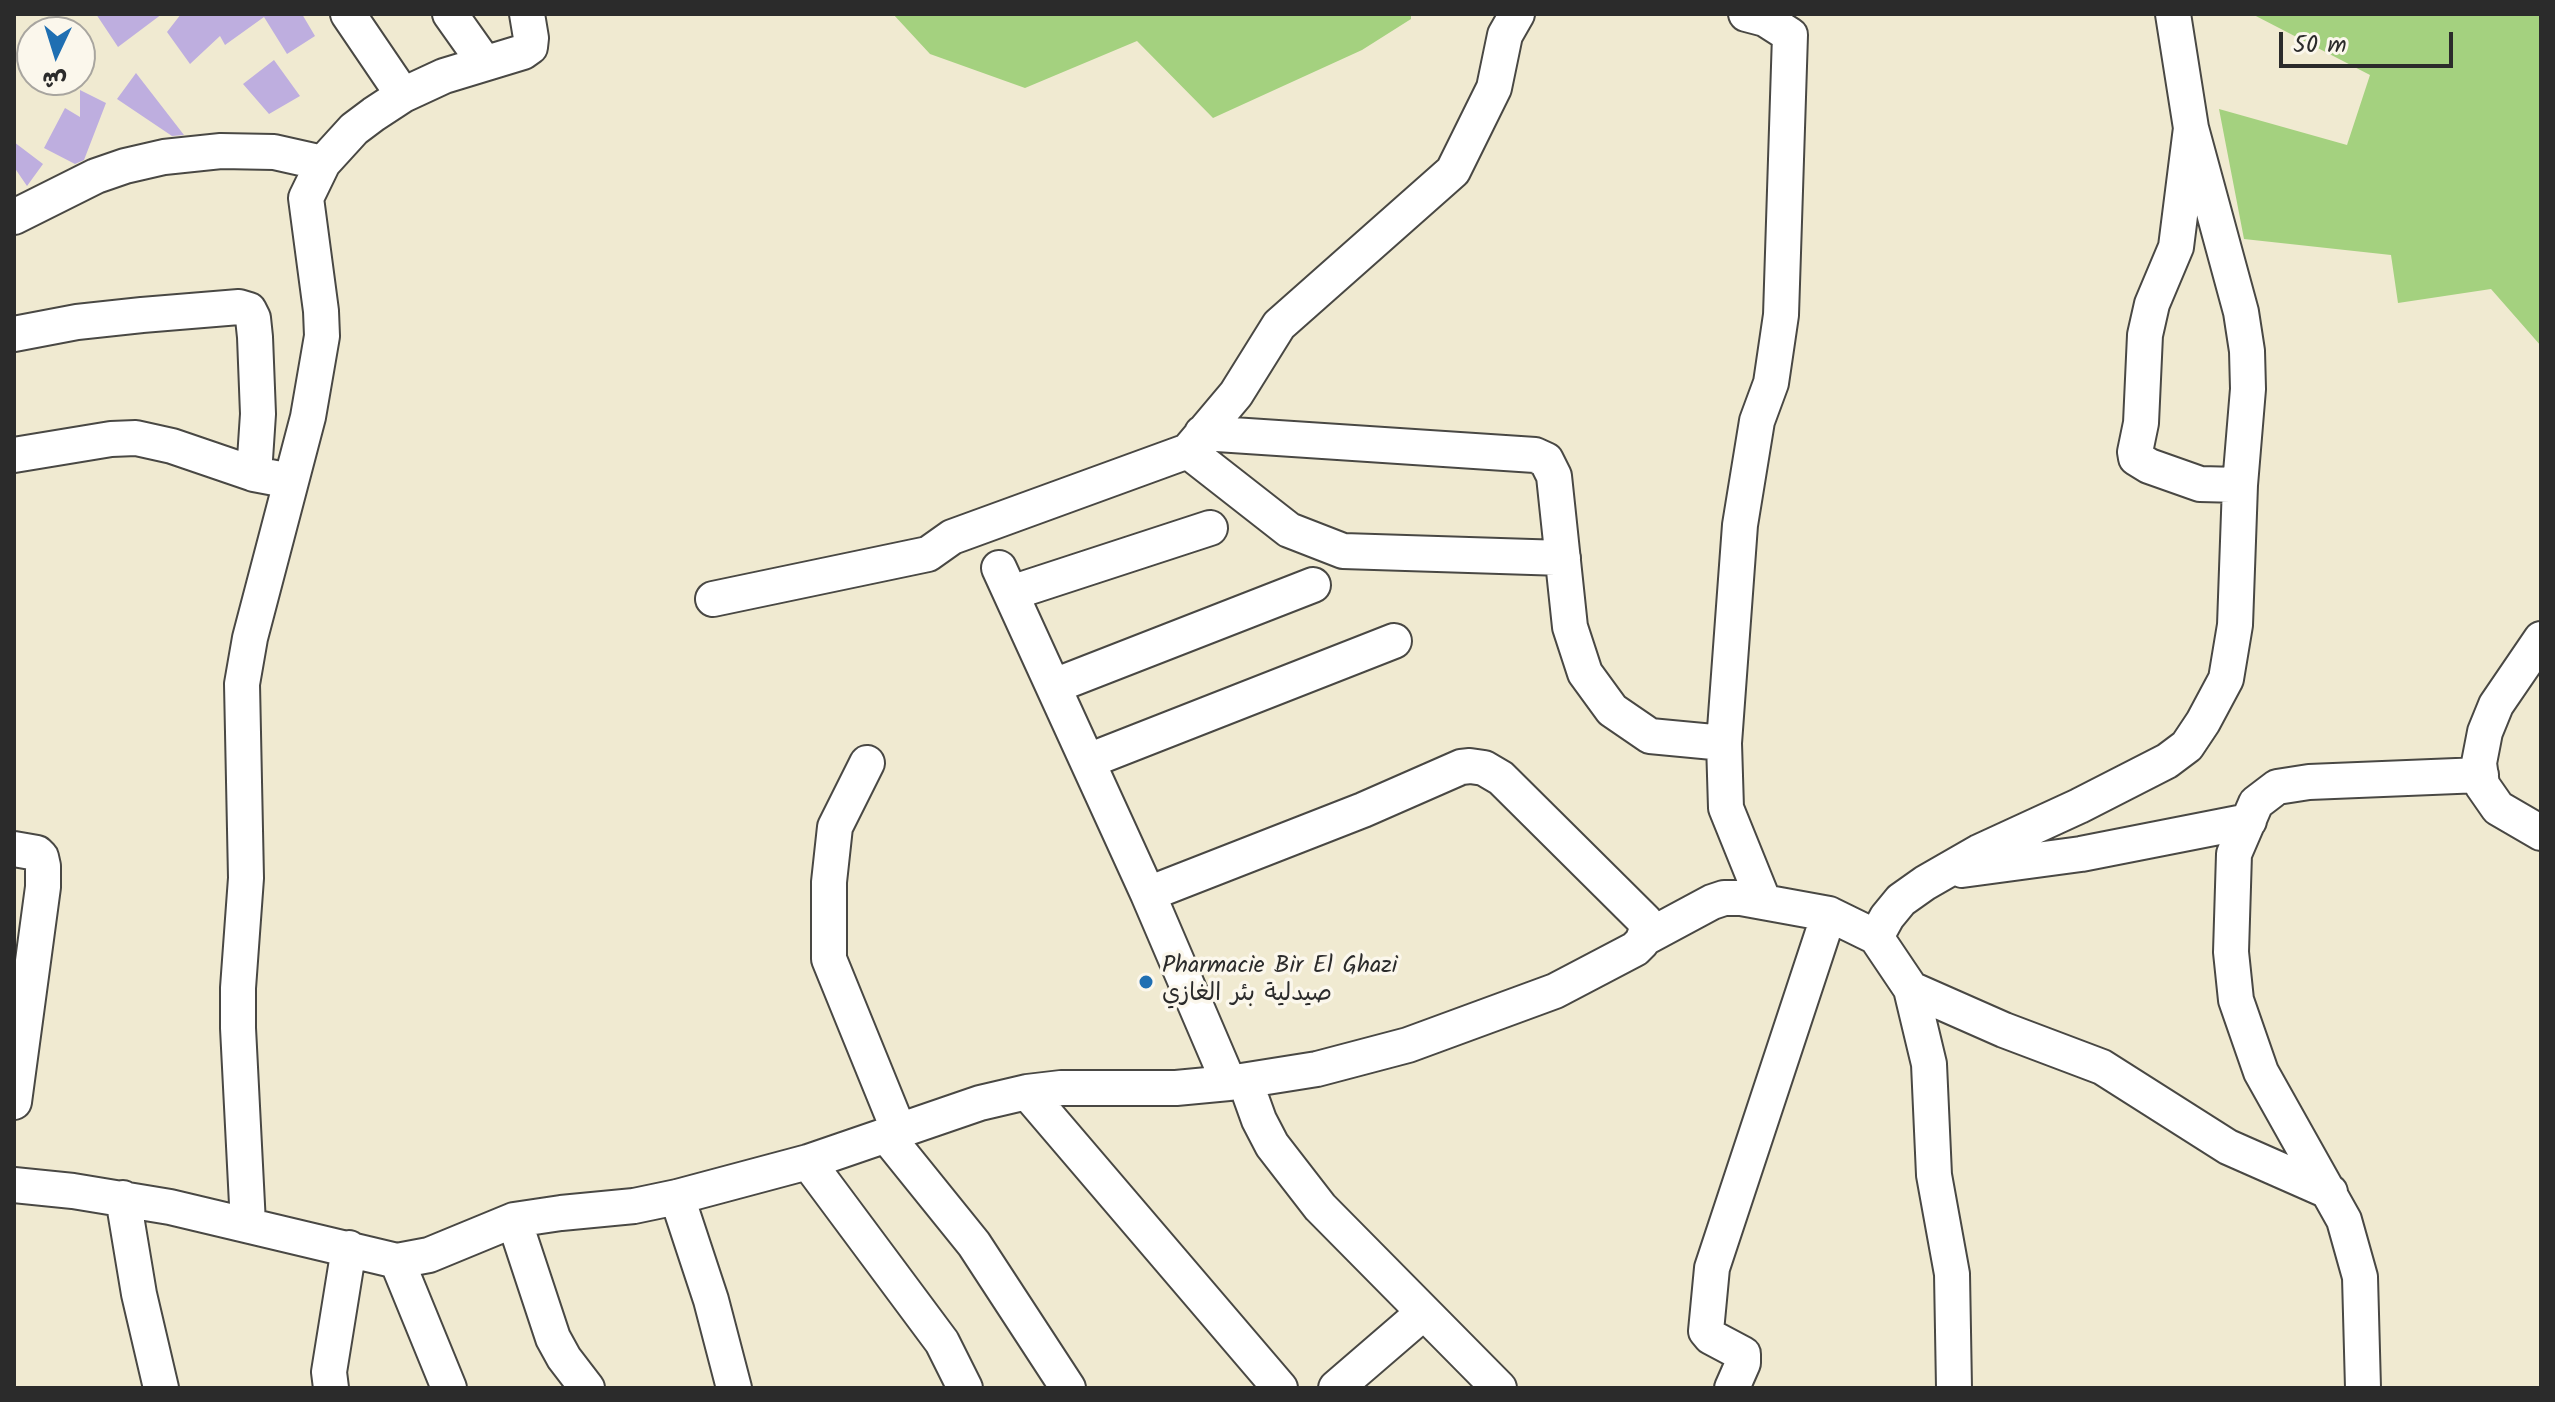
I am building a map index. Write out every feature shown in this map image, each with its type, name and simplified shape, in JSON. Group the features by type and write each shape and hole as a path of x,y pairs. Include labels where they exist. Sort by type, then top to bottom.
{"street":[{"path":"348,14 403,95"},
{"path":"450,14 484,62"},
{"path":"248,1224 238,1028 246,878 242,684 250,638 308,417 322,336 306,206 310,185 323,163 354,129 403,95 461,68 523,52 530,47 532,42 527,14"},
{"path":"1195,442 1236,394 1279,325 1453,171 1494,88 1505,35 1517,14"},
{"path":"1746,14 1765,19 1790,35 1781,315 1771,383 1757,421 1740,525 1724,743 1726,808 1764,902"},
{"path":"1876,937 1901,900 1946,871 2167,761 2187,746 2226,679 2232,654 2248,389 2247,351 2241,312 2191,128 2173,14"},
{"path":"2191,128 2176,247 2152,304 2145,335 2141,423 2135,452 2136,458 2149,466 2200,484 2240,485"},
{"path":"14,217 96,176 164,157 221,151 274,152 323,163"},
{"path":"14,334 77,322 142,315 239,307 249,310 255,337 258,398 254,474"},
{"path":"14,455 111,439 136,438 172,446 254,474 291,481"},
{"path":"1195,442 1289,530 1343,551 1563,558"},
{"path":"713,599 928,554 952,537 1195,442 1535,455 1546,460 1554,476 1570,627 1585,673 1612,710 1650,736 1724,743"},
{"path":"1210,528 1005,581 1148,894 1237,1082 1272,1145 1320,1207 1499,1388"},
{"path":"1054,686 1313,585"},
{"path":"2541,639 2496,705 2485,732 2479,763 2482,785 2498,808 2541,833"},
{"path":"1088,761 1394,641"},
{"path":"867,763 835,827 829,882 829,959 893,1133 974,1244 1068,1388"},
{"path":"1148,894 1470,766 1484,768 1501,778 1645,921 1645,938"},
{"path":"2363,1388 2360,1277 2344,1220 2261,1072 2236,1000 2231,952 2231,869 2238,841 2256,803 2264,795 2290,784 2481,775"},
{"path":"1946,871 2056,858 2249,821"},
{"path":"14,849 30,851 41,857 43,877 14,1102"},
{"path":"14,1185 123,1198 248,1224 397,1261 429,1255 514,1220 634,1206 808,1162 980,1103 1027,1092 1061,1088 1176,1088 1317,1069 1408,1045 1555,991 1635,949 1645,938 1712,902 1724,898 1764,902 1829,914 1876,937 1911,989 1929,1064 1934,1175 1952,1274 1954,1388"},
{"path":"1732,1388 1743,1363 1743,1354 1711,1337 1706,1331 1712,1268 1829,914"},
{"path":"1911,989 2004,1030 2102,1067 2228,1147 2330,1192"},
{"path":"1027,1092 1280,1388"},
{"path":"808,1162 942,1342 965,1388"},
{"path":"677,1197 711,1300 734,1388"},
{"path":"123,1198 139,1294 161,1388"},
{"path":"514,1220 553,1338 587,1388"},
{"path":"331,1388 329,1372 349,1248"},
{"path":"397,1261 449,1388"},
{"path":"1336,1388 1423,1313"}],"green space":[{"path":"893,14 1411,14 1411,19 1362,50 1213,118 1137,41 1025,88 930,54"},
{"path":"2252,14 2541,14 2541,346 2491,289 2398,303 2391,255 2244,239 2219,109 2347,145 2370,75"}],"building":[{"path":"96,14 162,14 118,47"},
{"path":"181,14 302,14 315,36 287,54 264,17 225,45 220,36 190,64 167,32"},
{"path":"274,60 300,96 269,114 243,84"},
{"path":"136,73 184,135 172,136 117,99"},
{"path":"80,96 92,96 106,103 84,160 75,164 44,148 65,108 80,117"},
{"path":"14,142 43,164 27,186 14,167"}],"place":[{"name":"Pharmacie Bir El Ghazi صيدلية بئر الغازي","path":"1146,982"}]}
